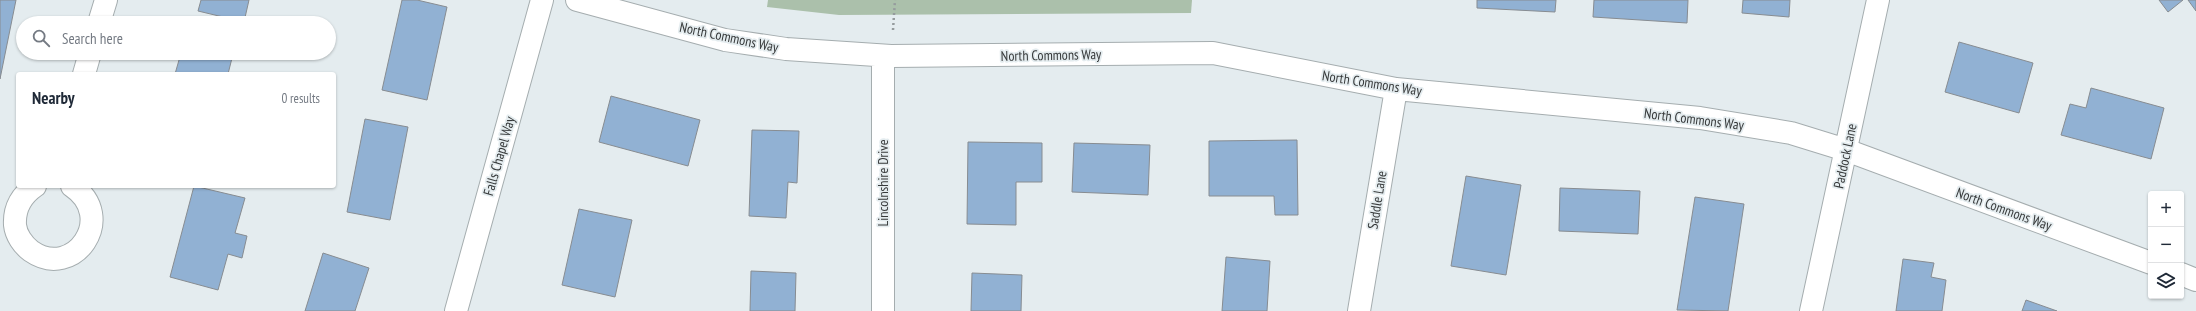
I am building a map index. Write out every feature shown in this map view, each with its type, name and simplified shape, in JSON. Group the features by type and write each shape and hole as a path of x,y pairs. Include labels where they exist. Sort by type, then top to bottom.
{"street":[{"path":"101,16 106,0"},
{"name":"Falls Chapel Way","path":"456,311 542,0"},
{"name":"North Commons Way","path":"577,0 725,40 786,49 883,56 1213,53 1396,89 1700,118 1791,133 1846,150 2148,262"},
{"name":"Paddock Lane","path":"1811,311 1878,0"},
{"name":"Lincolnshire Drive","path":"883,56 883,311"},
{"path":"85,72 88,60"},
{"name":"Saddle Lane","path":"1359,311 1396,89"},
{"path":"32,188 25,193 19,204 15,215 15,227 27,248 37,255 48,258 60,258 72,254 82,246 88,236 92,225 91,213 87,201 75,188"},
{"path":"2184,275 2196,280"}],"green space":[{"path":"768,0 1192,0 1191,13 839,15 767,7"}],"building":[{"path":"0,0 16,0 0,79"},
{"path":"201,0 249,0 245,16 219,16 198,11"},
{"path":"402,0 417,0 447,7 427,100 382,90"},
{"path":"1477,0 1556,0 1555,12 1477,8"},
{"path":"1594,0 1688,0 1687,23 1593,17"},
{"path":"1743,0 1790,0 1789,17 1742,13"},
{"path":"2159,0 2183,0 2168,12"},
{"path":"2188,0 2196,0 2196,11"},
{"path":"1959,42 2033,63 2019,113 1945,92"},
{"path":"179,60 232,60 228,72 176,72"},
{"path":"2091,88 2164,108 2151,159 2061,135 2070,104 2086,108"},
{"path":"611,96 700,120 688,166 599,142"},
{"path":"365,119 408,127 390,220 347,212"},
{"path":"752,130 799,131 797,183 788,182 786,218 749,216"},
{"path":"1297,140 1298,215 1275,215 1274,196 1209,196 1209,141"},
{"path":"968,142 1042,143 1042,182 1016,182 1016,225 967,224"},
{"path":"1074,143 1150,145 1148,195 1072,192"},
{"path":"1466,176 1521,185 1506,275 1451,266"},
{"path":"193,188 202,188 245,198 235,233 247,236 242,258 228,254 218,290 170,277"},
{"path":"1560,188 1640,191 1638,234 1559,231"},
{"path":"1695,197 1744,204 1728,311 1677,310"},
{"path":"579,209 632,220 615,297 562,285"},
{"path":"323,253 369,268 355,311 305,311"},
{"path":"1226,257 1270,261 1267,311 1222,311"},
{"path":"1903,259 1934,263 1931,277 1946,280 1942,311 1896,311"},
{"path":"751,271 796,273 795,311 750,311"},
{"path":"972,273 1022,275 1021,311 971,311"},
{"path":"2026,300 2057,311 2022,311"}]}
